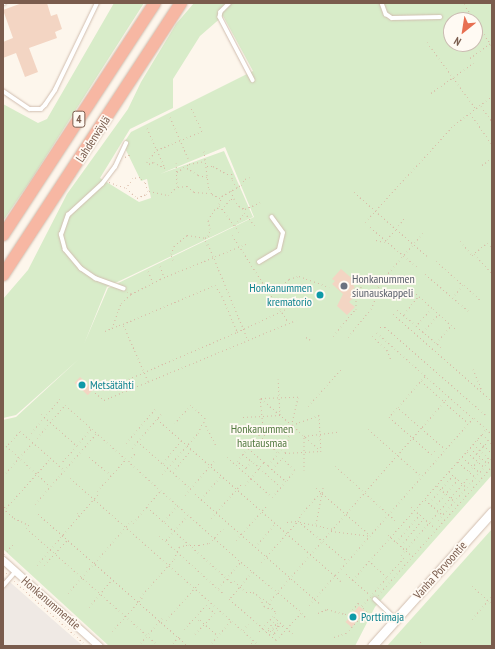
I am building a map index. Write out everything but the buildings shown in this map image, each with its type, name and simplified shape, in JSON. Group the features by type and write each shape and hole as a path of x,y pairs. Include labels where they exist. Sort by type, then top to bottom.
{"highway":[{"name":"Lahdenväylä","path":"3,235 155,3"},
{"name":"Lahdenväylä","path":"3,275 181,3"}],"main road":[{"name":"Vanha Porvoontie","path":"372,646 492,512"}],"street":[{"name":"Honkanummentie","path":"3,560 100,646"}],"lane":[{"path":"3,90 30,109 41,109 55,90 97,3"},
{"path":"230,3 221,12 220,17 253,80"},
{"path":"382,3 386,14 392,18 440,17"},
{"path":"124,289 96,279 81,269 65,250 61,235 68,215 100,187 115,167 126,143"},
{"path":"259,262 279,250 283,233 272,218"},
{"path":"3,586 15,572"},
{"path":"375,599 387,608 397,619"}],"path":[{"path":"464,4 491,42 492,46"},
{"path":"427,42 476,109"},
{"path":"470,58 491,42"},
{"path":"431,93 473,63"},
{"path":"365,222 454,125 492,96"},
{"path":"480,105 492,122"},
{"path":"147,128 157,149 165,168 153,162 150,164 147,162 157,149 202,131 191,107"},
{"path":"470,113 492,144"},
{"path":"170,117 188,158"},
{"path":"204,151 206,156 205,161 207,166 210,193"},
{"path":"123,158 131,154"},
{"path":"482,165 492,158"},
{"path":"177,172 191,164 205,161"},
{"path":"176,163 177,188"},
{"path":"207,166 213,166 226,174 232,174 232,180 237,187"},
{"path":"186,168 198,175 208,177"},
{"path":"126,188 133,178 143,178 145,176"},
{"path":"239,232 219,206 221,198 250,177"},
{"path":"143,178 148,190"},
{"path":"108,181 126,188 139,198 148,190"},
{"path":"148,190 168,195 177,188 187,186 194,192 210,193 221,198"},
{"path":"231,191 234,199 255,226"},
{"path":"354,192 427,256"},
{"path":"220,209 231,199 234,199"},
{"path":"242,209 252,208 261,202"},
{"path":"205,238 208,236 210,229 209,219 214,210 219,206"},
{"path":"234,226 237,220 244,213"},
{"path":"386,241 405,217"},
{"path":"370,227 417,267"},
{"path":"333,336 356,309 355,299 358,291 364,284 383,279 423,233"},
{"path":"173,260 171,254 174,246 187,235 205,238"},
{"path":"232,236 288,323"},
{"path":"205,238 248,340"},
{"path":"376,240 386,241"},
{"path":"460,241 472,255 474,254 492,273"},
{"path":"112,328 121,303 131,294 164,277 248,243"},
{"path":"474,254 487,243 492,248"},
{"path":"436,261 481,301"},
{"path":"160,266 164,277"},
{"path":"148,271 154,282"},
{"path":"425,274 471,313"},
{"path":"276,290 289,279 300,276 329,287"},
{"path":"348,337 371,309 379,281"},
{"path":"105,331 215,285 222,296 237,332"},
{"path":"453,297 463,285"},
{"path":"124,289 131,294"},
{"path":"413,291 456,330"},
{"path":"403,315 419,297"},
{"path":"103,390 244,329 288,308"},
{"path":"416,326 432,308"},
{"path":"397,310 440,347"},
{"path":"393,314 492,401"},
{"path":"423,332 438,314"},
{"path":"92,390 104,400 296,320"},
{"path":"123,324 148,381"},
{"path":"436,343 451,326"},
{"path":"380,327 385,327 486,415"},
{"path":"376,332 492,434"},
{"path":"372,336 387,350 390,360"},
{"path":"306,337 312,341"},
{"path":"308,406 342,368"},
{"path":"473,369 481,388 478,389"},
{"path":"425,375 389,417 431,454 435,450"},
{"path":"278,379 280,414"},
{"path":"421,381 468,423"},
{"path":"268,602 449,396"},
{"path":"260,398 298,397 284,453 321,451"},
{"path":"260,398 321,451"},
{"path":"260,398 264,435 318,415 318,434 321,451"},
{"path":"31,433 60,400"},
{"path":"37,438 65,404 253,572 299,610 300,613 307,619"},
{"path":"176,423 191,405 205,418 205,427 217,448"},
{"path":"126,443 157,407"},
{"path":"398,407 445,449"},
{"path":"132,448 163,412"},
{"path":"41,414 77,446"},
{"path":"243,416 280,414"},
{"path":"309,605 473,418"},
{"path":"157,419 341,581"},
{"path":"162,474 198,433 204,422"},
{"path":"63,461 92,429"},
{"path":"368,429 422,476"},
{"path":"353,580 486,429"},
{"path":"3,450 20,431 64,471"},
{"path":"304,436 338,432"},
{"path":"35,504 97,433"},
{"path":"482,434 492,444"},
{"path":"252,461 246,468 237,461 259,435 278,453"},
{"path":"304,436 304,470"},
{"path":"162,464 182,440"},
{"path":"477,440 492,453"},
{"path":"477,454 488,440"},
{"path":"137,441 191,489"},
{"path":"3,476 33,442"},
{"path":"240,442 286,481"},
{"path":"3,443 51,486"},
{"path":"438,520 491,459 473,444"},
{"path":"470,448 488,463"},
{"path":"172,472 192,449"},
{"path":"268,465 281,450"},
{"path":"466,451 484,467"},
{"path":"128,461 136,452"},
{"path":"243,454 281,487"},
{"path":"462,456 480,472"},
{"path":"89,457 111,476"},
{"path":"227,457 272,497 296,470 282,458 272,469"},
{"path":"468,471 481,457"},
{"path":"3,511 51,458"},
{"path":"97,491 126,459"},
{"path":"185,495 216,459"},
{"path":"245,485 264,462"},
{"path":"457,462 475,477"},
{"path":"335,466 395,520"},
{"path":"346,574 375,599 492,466"},
{"path":"449,471 467,487"},
{"path":"201,500 222,475"},
{"path":"429,503 453,475"},
{"path":"70,478 260,646"},
{"path":"434,508 458,479"},
{"path":"401,555 467,479"},
{"path":"211,518 243,482"},
{"path":"436,485 455,501"},
{"path":"316,488 371,536"},
{"path":"316,525 323,488"},
{"path":"133,523 162,490"},
{"path":"37,565 99,493"},
{"path":"261,562 298,521 300,514 320,493 322,494"},
{"path":"195,494 320,604"},
{"path":"424,499 443,515"},
{"path":"3,503 5,508 17,520 28,525"},
{"path":"236,540 268,504"},
{"path":"163,522 178,505"},
{"path":"147,507 232,583"},
{"path":"411,507 433,526"},
{"path":"80,510 77,513 80,515"},
{"path":"38,514 178,637 185,645 188,646"},
{"path":"165,541 188,514"},
{"path":"396,542 420,514"},
{"path":"401,546 424,518"},
{"path":"68,593 131,521"},
{"path":"287,522 298,521 332,530 371,536"},
{"path":"298,521 347,562"},
{"path":"255,547 276,523"},
{"path":"26,528 159,646"},
{"path":"140,596 174,559 181,546 189,544 202,545 215,538 223,529"},
{"path":"388,535 410,554"},
{"path":"159,536 223,593"},
{"path":"44,565 67,540"},
{"path":"3,555 13,544"},
{"path":"362,606 404,558"},
{"path":"369,561 387,577"},
{"path":"218,588 242,562"},
{"path":"253,572 230,599 265,631 276,640 300,613"},
{"path":"89,607 112,579"},
{"path":"234,581 246,592 253,592 268,602 276,613 274,616 276,619 293,634"},
{"path":"166,620 200,582"},
{"path":"17,584 87,646"},
{"path":"472,586 492,604"},
{"path":"472,619 492,596"},
{"path":"112,631 142,598"},
{"path":"260,598 264,606 272,609"},
{"path":"318,613 327,609 345,614 350,613 358,602 367,611 346,633 334,637"},
{"path":"184,629 206,605 215,613 196,634"},
{"path":"258,633 274,616"},
{"path":"138,646 163,617"},
{"path":"195,617 218,636"},
{"path":"265,631 276,619"},
{"path":"209,646 231,620"},
{"path":"265,631 270,630 276,623 279,626 284,626"},
{"path":"243,630 248,624"},
{"path":"270,630 274,634 279,626"},
{"path":"170,646 181,634"},
{"path":"420,646 421,639"},
{"path":"248,646 254,640"}],"shaded area":[{"path":"3,576 52,619 83,646 3,646"}],"green space":[{"path":"114,3 144,3 31,180 3,221 3,104 38,123 47,119"},
{"name":"Honkanummen hautausmaa","path":"194,3 492,3 492,475 375,607 355,646 109,646 3,549 3,420 16,417 79,359 16,415 3,418 3,299 28,270 67,194 128,109 141,82 176,24","holes":["223,16 253,71 131,132 123,144 141,181 147,179 151,198 139,202 100,178 130,129 173,108 173,79 200,36","225,147 254,217 108,288 84,344 107,287 253,217 224,151 160,174"]},
{"path":"492,529 492,646 387,646"}],"place":[{"name":"Honkanummen siunauskappeli","path":"344,286"},
{"name":"Honkanummen krematorio","path":"320,295"},
{"name":"Metsätähti","path":"82,385"},
{"name":"Porttimaja","path":"353,617"}]}
